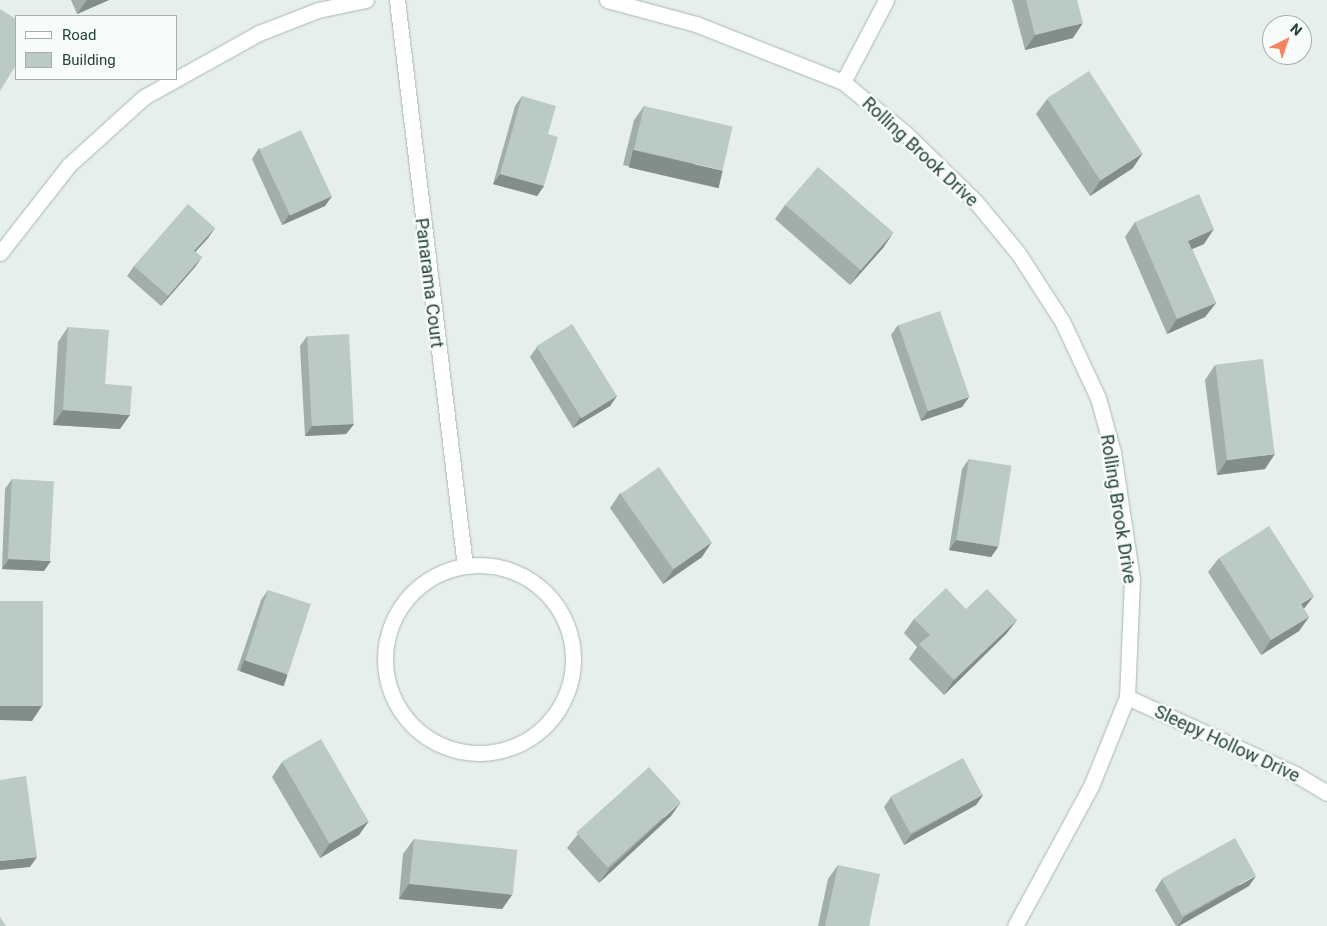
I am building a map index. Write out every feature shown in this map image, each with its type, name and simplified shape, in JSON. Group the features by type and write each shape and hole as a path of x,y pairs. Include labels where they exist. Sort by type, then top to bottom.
{"street":[{"path":"178,78 259,33 318,10 366,0"},
{"name":"Panarama Court","path":"397,0 465,566"},
{"name":"Rolling Brook Drive","path":"607,0 696,24 843,82 905,133 975,201 1018,253 1062,321 1098,398 1113,452 1132,579 1127,697 1091,786 1016,926"},
{"path":"843,82 886,0"},
{"path":"0,253 69,165 144,97 175,80"},
{"path":"465,566 502,567 535,583 560,610 572,645 570,682 555,715 528,740 493,753 456,751 423,735 398,708 385,673 387,636 402,603 430,578 465,566"},
{"name":"Sleepy Hollow Drive","path":"1127,697 1297,776 1327,793"}],"building":[{"path":"1026,0 1077,0 1083,23 1035,35"},
{"path":"0,9 15,18 15,67 0,91"},
{"path":"1089,71 1142,153 1100,180 1047,98"},
{"path":"522,96 556,106 548,134 558,137 544,186 500,174"},
{"path":"644,106 733,126 723,170 634,150"},
{"path":"301,130 332,196 290,216 259,149"},
{"path":"818,167 893,233 861,270 785,205"},
{"path":"1199,194 1214,229 1188,241 1216,303 1177,319 1135,222"},
{"path":"188,204 215,228 194,251 202,257 168,296 134,266"},
{"path":"940,311 970,397 928,411 898,325"},
{"path":"572,324 617,396 581,418 536,346"},
{"path":"68,327 109,330 105,384 132,386 130,415 63,410"},
{"path":"349,334 354,424 312,426 307,336"},
{"path":"1263,359 1275,454 1227,460 1215,365"},
{"path":"969,459 1011,466 999,547 956,540"},
{"path":"659,467 712,542 673,569 620,494"},
{"path":"12,479 54,481 50,561 8,559"},
{"path":"1269,526 1314,596 1301,604 1309,617 1271,640 1219,558"},
{"path":"946,588 966,609 987,589 1017,620 954,680 919,644 930,635 914,619"},
{"path":"268,590 311,604 288,674 245,660"},
{"path":"0,601 43,601 43,706 0,706"},
{"path":"321,739 369,821 330,844 282,762"},
{"path":"963,758 983,795 910,834 891,796"},
{"path":"649,767 680,802 608,868 576,833"},
{"path":"26,776 37,857 0,861 0,780"},
{"path":"1235,838 1256,876 1182,916 1162,879"},
{"path":"414,839 517,850 513,895 409,884"},
{"path":"838,865 880,874 869,926 825,926"},
{"path":"0,917 6,926 0,926"}]}
